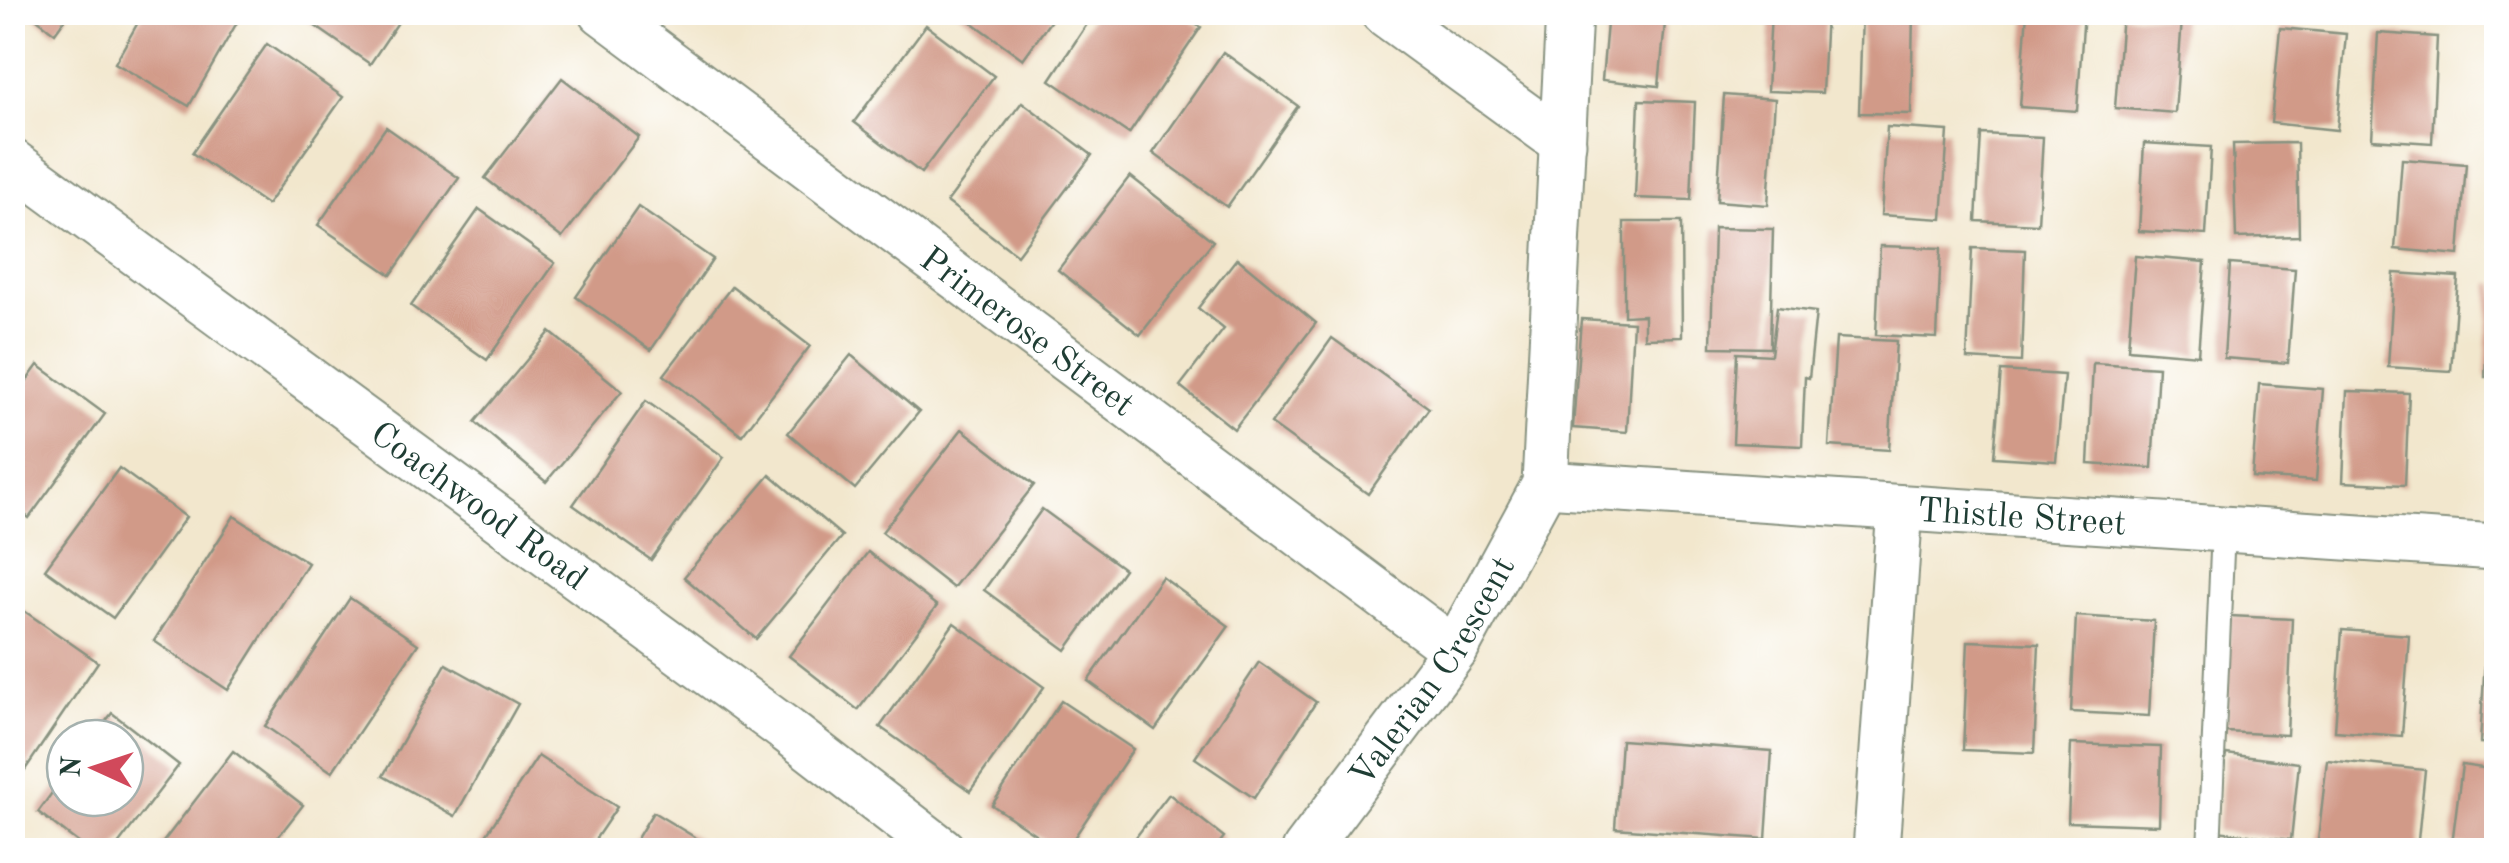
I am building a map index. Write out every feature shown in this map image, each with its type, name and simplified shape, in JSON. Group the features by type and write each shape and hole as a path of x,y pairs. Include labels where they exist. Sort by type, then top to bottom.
{"street":[{"name":"Primerose Street","path":"602,12 1455,650"},
{"path":"1384,12 1562,144"},
{"path":"1545,484 1570,12"},
{"name":"Coachwood Road","path":"12,162 788,731 942,850"},
{"name":"Valerian Crescent","path":"1305,850 1455,650 1545,484"},
{"name":"Thistle Street","path":"1545,484 2496,547"},
{"path":"1876,850 1900,508"}],"lane":[{"path":"2210,850 2223,529"}],"building":[{"path":"28,12 70,12 55,33"},
{"path":"144,12 243,12 189,106 115,63"},
{"path":"295,12 405,12 370,64"},
{"path":"958,12 1057,12 1023,59"},
{"path":"1095,12 1180,12 1201,27 1129,134 1050,80"},
{"path":"1608,12 1666,12 1659,86 1602,80"},
{"path":"1771,12 1826,12 1822,93 1767,91"},
{"path":"1862,12 1913,12 1911,114 1859,113"},
{"path":"2027,12 2084,12 2077,111 2020,107"},
{"path":"2122,14 2182,19 2175,113 2115,108"},
{"path":"926,25 994,76 921,173 854,122"},
{"path":"2280,28 2346,34 2337,130 2271,123"},
{"path":"2378,33 2437,37 2432,143 2372,139"},
{"path":"267,44 343,97 267,205 192,153"},
{"path":"1223,52 1298,106 1227,207 1153,153"},
{"path":"562,78 639,137 562,238 485,178"},
{"path":"1724,95 1775,99 1768,205 1717,201"},
{"path":"1639,100 1695,102 1691,200 1635,198"},
{"path":"1022,102 1092,155 1017,255 947,202"},
{"path":"386,127 459,178 391,275 318,225"},
{"path":"1887,127 1948,131 1942,219 1881,215"},
{"path":"1981,134 2043,137 2038,224 1976,221"},
{"path":"2144,143 2211,147 2206,235 2139,231"},
{"path":"2297,143 2299,236 2236,238 2233,144"},
{"path":"2402,159 2466,164 2459,255 2395,249"},
{"path":"1130,176 1213,241 1140,335 1058,270"},
{"path":"638,207 713,259 651,350 576,297"},
{"path":"479,209 555,263 487,360 411,306"},
{"path":"1624,222 1681,222 1682,337 1644,338 1644,315 1624,316"},
{"path":"1714,228 1773,229 1770,348 1711,347"},
{"path":"1880,246 1941,248 1937,338 1876,335"},
{"path":"1972,248 2025,250 2021,362 1967,359"},
{"path":"2135,256 2205,262 2198,355 2128,349"},
{"path":"1237,258 1316,323 1234,429 1180,386 1224,329 1198,308"},
{"path":"2230,264 2295,269 2288,363 2224,358"},
{"path":"2394,273 2458,277 2451,371 2388,367"},
{"path":"2490,283 2496,284 2496,377 2485,377"},
{"path":"732,286 810,346 742,435 664,375"},
{"path":"1777,307 1816,312 1809,378 1805,377 1802,446 1733,443 1737,353 1771,355"},
{"path":"1581,319 1633,322 1627,432 1573,428"},
{"path":"550,332 622,391 546,482 475,422"},
{"path":"1332,338 1429,408 1368,494 1271,424"},
{"path":"1836,338 1896,341 1889,450 1829,446"},
{"path":"851,355 919,412 855,489 788,433"},
{"path":"2093,363 2158,367 2152,468 2088,464"},
{"path":"38,365 105,414 29,518 12,505 12,401"},
{"path":"2001,371 2064,375 2056,461 1994,457"},
{"path":"2259,384 2323,389 2316,481 2252,477"},
{"path":"2347,391 2409,393 2405,485 2343,482"},
{"path":"646,401 724,457 651,560 573,505"},
{"path":"962,429 1034,485 953,588 882,532"},
{"path":"119,468 186,517 113,618 45,569"},
{"path":"770,475 842,536 756,639 684,577"},
{"path":"1042,509 1124,569 1066,650 984,590"},
{"path":"234,516 308,563 228,690 154,641"},
{"path":"868,552 937,606 858,710 789,656"},
{"path":"1162,577 1229,626 1155,730 1088,681"},
{"path":"350,598 418,644 332,772 265,726"},
{"path":"17,606 98,662 60,718 45,718 45,740 12,789 12,613"},
{"path":"2076,616 2154,621 2149,716 2071,712"},
{"path":"2230,616 2292,619 2287,735 2225,732"},
{"path":"954,623 1044,687 970,791 880,727"},
{"path":"2342,630 2409,635 2402,736 2335,731"},
{"path":"1968,641 2039,644 2034,753 1963,750"},
{"path":"2486,641 2496,642 2496,744 2480,743"},
{"path":"1259,662 1316,702 1254,798 1195,758"},
{"path":"446,664 518,704 455,816 383,776"},
{"path":"1061,701 1133,749 1066,850 1059,850 992,805"},
{"path":"145,739 179,765 145,809"},
{"path":"1621,740 1772,751 1766,839 1615,828"},
{"path":"2071,744 2161,747 2159,825 2068,822"},
{"path":"233,751 303,805 268,850 157,850"},
{"path":"2226,754 2299,763 2291,840 2217,831"},
{"path":"538,756 617,807 588,850 476,850"},
{"path":"2327,760 2425,770 2417,850 2317,850"},
{"path":"2462,765 2496,770 2496,850 2452,844"},
{"path":"1169,794 1224,837 1214,850 1126,850"},
{"path":"653,812 716,850 630,850"},
{"path":"46,818 138,818 114,850 88,850"},
{"path":"2069,842 2137,848 2137,850 2068,850"}]}
